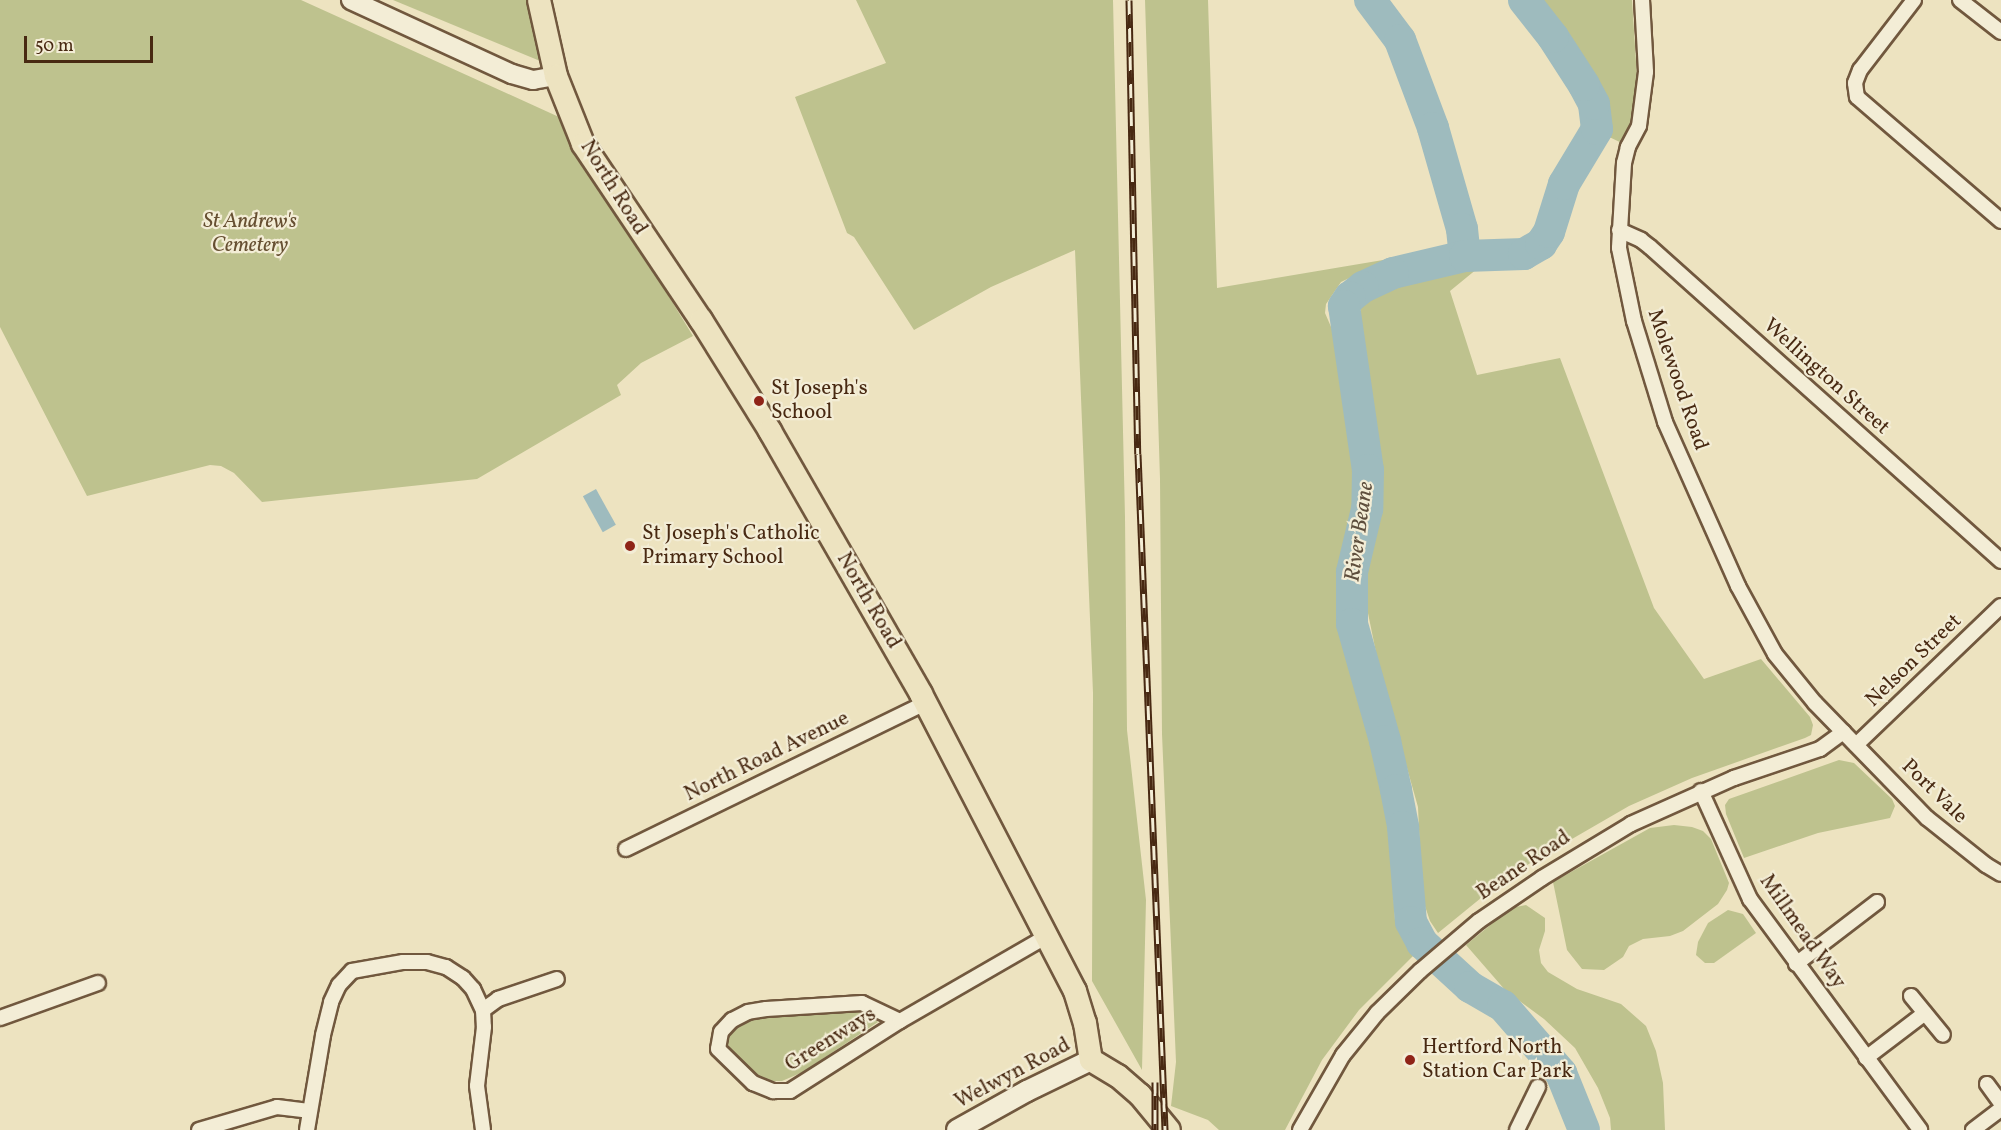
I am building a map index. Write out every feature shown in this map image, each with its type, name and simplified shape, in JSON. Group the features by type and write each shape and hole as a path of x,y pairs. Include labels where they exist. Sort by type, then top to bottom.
{"main road":[{"name":"North Road","path":"539,0 556,76 583,144 701,320 770,431 926,703 1075,992 1085,1023 1091,1060"},
{"name":"Welwyn Road","path":"957,1130 978,1124 1091,1060"},
{"path":"1091,1060 1118,1076 1140,1095 1169,1130"}],"street":[{"path":"351,0 512,74 533,80 556,76"},
{"name":"Molewood Road","path":"1642,0 1646,72 1640,126 1628,147 1624,163 1619,230 1624,283 1644,359 1665,422 1725,557 1775,654 1843,732"},
{"path":"1914,0 1860,70 1855,83 1855,92 1860,100 2001,221"},
{"path":"1960,0 2001,32"},
{"name":"Wellington Street","path":"1619,230 1641,240 1650,247 2001,561"},
{"name":"Nelson Street","path":"1856,745 2001,606"},
{"name":"North Road Avenue","path":"626,849 926,703"},
{"name":"Port Vale","path":"1843,732 1927,818 1986,865 2001,874"},
{"name":"Beane Road","path":"1300,1130 1348,1048 1377,1013 1419,971 1501,905 1592,846 1658,810 1701,791 1820,749 1843,732"},
{"name":"Millmead Way","path":"1701,791 1750,899 1920,1130"},
{"path":"1796,964 1877,902"},
{"name":"Greenways","path":"900,1021 862,1004 766,1009 748,1012 732,1020 721,1032 718,1049 753,1083 773,1091 790,1091 900,1021 1047,936"},
{"path":"307,1130 331,1002 339,985 352,971 403,962 426,962 446,967 463,978 473,989 483,1010 484,1027 477,1086 483,1130"},
{"path":"483,1010 498,999 557,979"},
{"path":"0,1018 98,983"},
{"path":"1911,996 1943,1035"},
{"path":"1866,1058 1925,1013"},
{"path":"1987,1084 2001,1103"},
{"path":"1517,1130 1538,1087"},
{"path":"199,1130 277,1107 309,1111"},
{"path":"1973,1130 2001,1109"}],"green space":[{"name":"St Andrew's Cemetery","path":"0,0 301,0 559,117 693,336 641,363 617,385 621,395 477,479 262,502 234,473 221,466 210,465 87,496 0,327"},
{"path":"393,0 526,0 545,63"},
{"path":"856,0 1113,0 1125,517 1127,730 1146,900 1142,1070 1092,981 1093,693 1075,250 991,287 914,330 854,237 847,233 795,97 886,63"},
{"path":"1145,0 1208,0 1217,288 1389,259 1341,282 1326,304 1325,313 1341,350 1355,425 1359,478 1358,501 1341,572 1340,603 1343,629 1366,715 1377,743 1389,828 1395,920 1414,955 1359,1010 1322,1060 1285,1130 1219,1130 1208,1120 1171,1106 1176,1062 1162,734 1160,479"},
{"path":"1537,0 1632,0 1637,77 1633,118 1626,145 1605,135 1607,120 1600,95 1562,33"},
{"path":"1483,264 1450,291 1477,375 1560,358 1654,608 1704,679 1761,659 1810,717 1813,725 1811,735 1805,738 1692,778 1629,806 1508,876 1438,933 1430,921 1422,897 1418,807 1380,672 1360,574 1378,494 1376,424 1360,317 1361,308 1367,300 1383,291 1445,268"},
{"path":"1839,760 1854,763 1892,799 1895,806 1890,818 1818,833 1744,858 1726,814 1725,805 1729,799"},
{"path":"1674,825 1703,831 1711,839 1729,883 1727,890 1718,904 1683,931 1670,936 1643,939 1629,946 1623,957 1604,970 1582,969 1567,950 1553,882 1650,828"},
{"path":"1526,905 1545,918 1545,931 1539,950 1541,963 1548,972 1577,989 1621,1004 1646,1026 1656,1051 1663,1083 1665,1130 1611,1130 1610,1118 1598,1088 1575,1048 1544,1019 1506,991 1466,945 1511,908"},
{"path":"1728,910 1743,914 1756,933 1714,963 1705,963 1696,955 1698,942 1708,923"},
{"path":"839,1011 866,1012 878,1022 803,1072 782,1081 769,1081 753,1072 729,1051 727,1036 740,1023 762,1017"}],"water":[{"path":"596,489 616,525 603,532 583,496"}],"waterway":[{"name":"River Beane","path":"1370,0 1400,40 1433,128 1462,229 1465,256 1393,273 1363,287 1350,297 1344,306 1368,470 1367,509 1352,572 1352,624 1385,741 1396,790 1403,827 1411,922 1422,943 1470,987 1503,1006 1561,1073 1584,1130"},
{"path":"1465,256 1524,254 1541,244 1549,232 1564,184 1597,129 1594,104 1584,85 1553,37 1524,0"}],"railway":[{"path":"1129,0 1138,454 1165,1130"},
{"path":"1155,1082 1155,1130"}],"place":[{"name":"St Joseph's School","path":"759,401"},
{"name":"St Joseph's Catholic Primary School","path":"630,546"},
{"name":"Hertford North Station Car Park","path":"1410,1060"}]}
